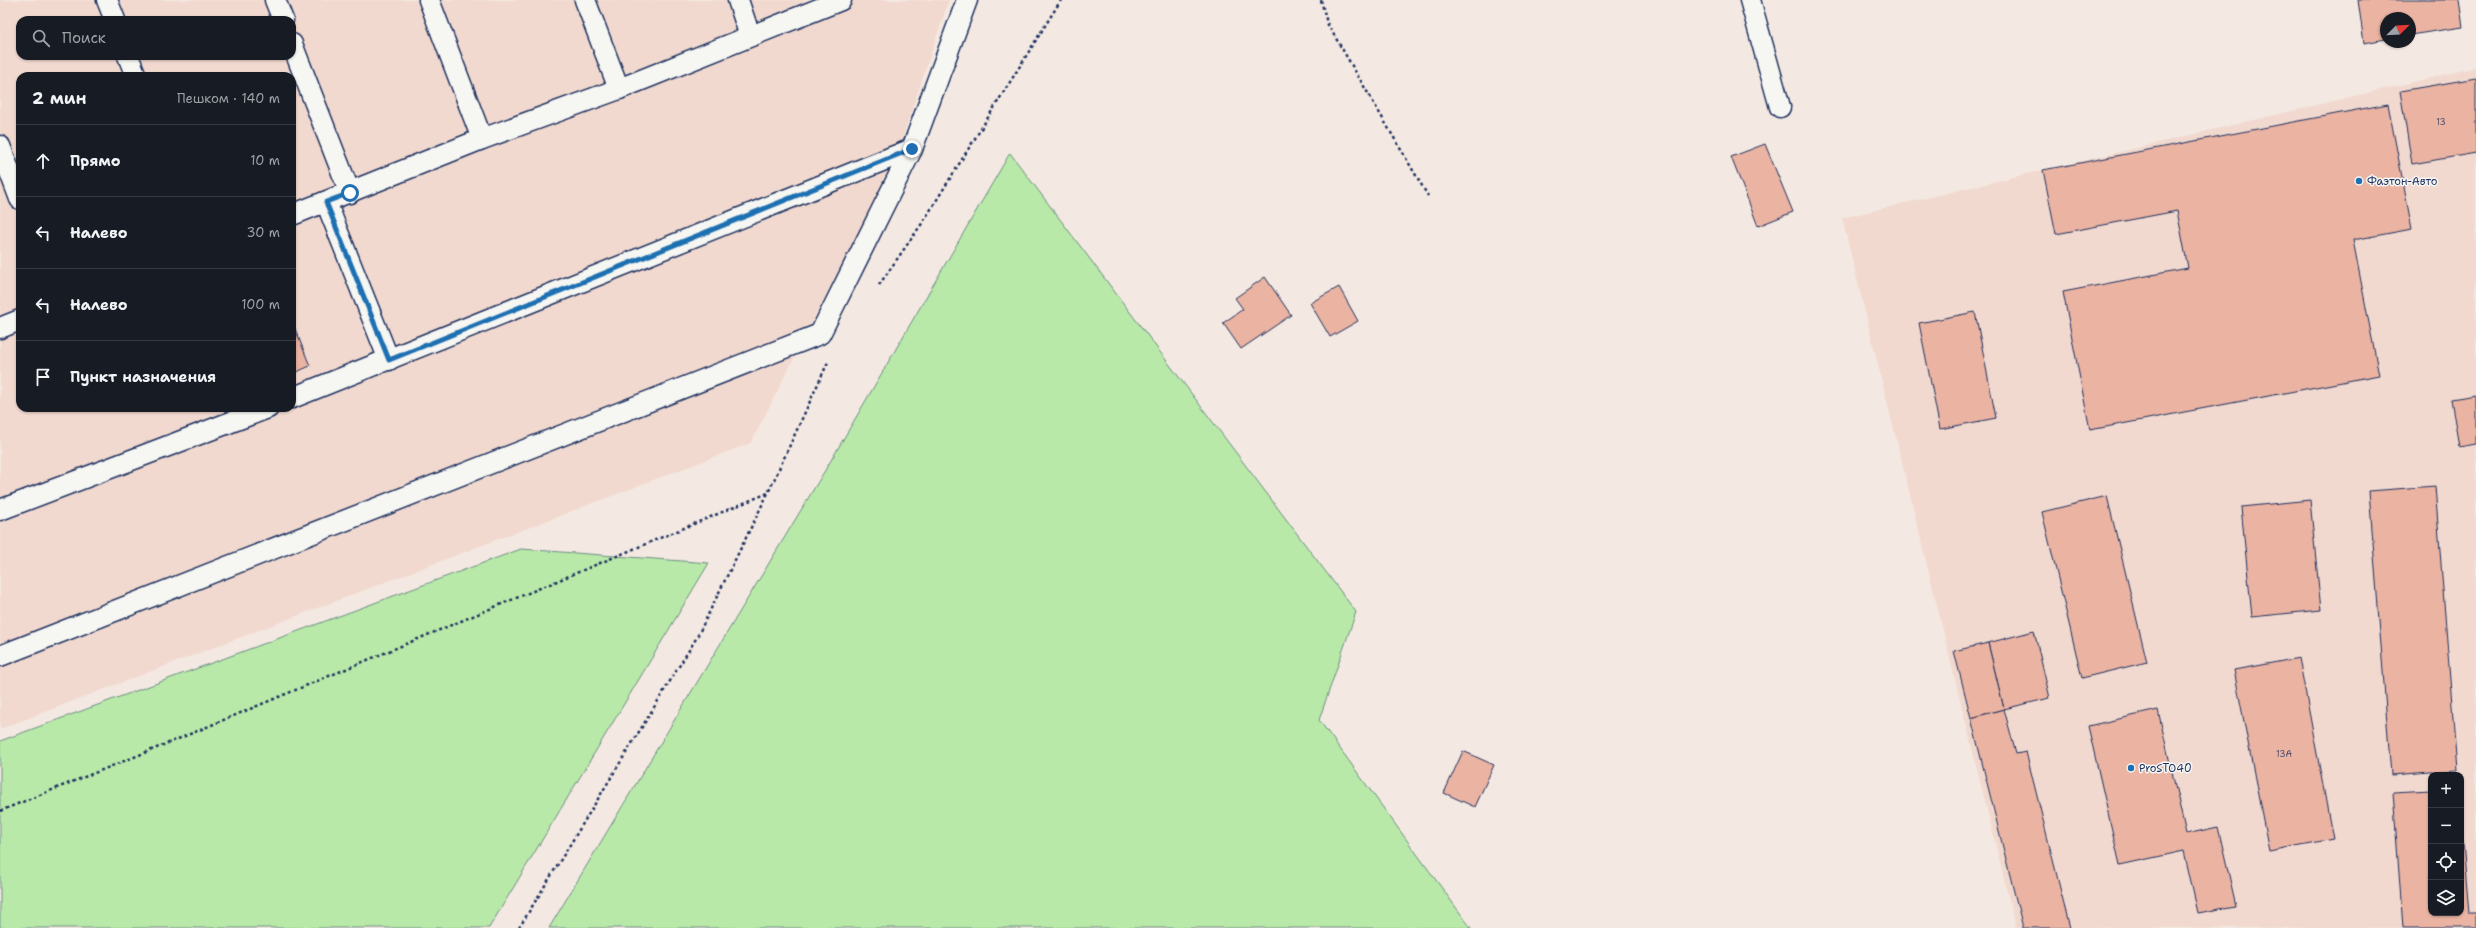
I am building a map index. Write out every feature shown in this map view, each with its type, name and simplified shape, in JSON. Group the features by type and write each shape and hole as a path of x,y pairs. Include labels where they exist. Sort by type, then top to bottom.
{"lane":[{"path":"107,0 113,16"},
{"path":"275,0 281,16"},
{"path":"429,0 482,139"},
{"path":"585,0 619,89"},
{"path":"738,0 750,36"},
{"path":"296,213 482,139 619,89 841,0"},
{"path":"0,656 820,334 912,149 967,0"},
{"path":"1750,0 1780,108"},
{"path":"296,54 350,193"},
{"path":"130,60 134,72"},
{"path":"0,146 16,188"},
{"path":"296,396 912,149"},
{"path":"326,202 389,360"},
{"path":"0,328 16,322"},
{"path":"0,510 257,412"}],"path":[{"path":"877,287 923,222 1061,0"},
{"path":"1321,0 1327,23 1428,196"},
{"path":"519,928 697,637 768,494 830,360"},
{"path":"0,811 154,750 768,494"}],"shaded area":[{"path":"0,0 949,0 896,157 751,443 0,729"},
{"path":"2476,67 2476,928 2016,928 1842,218"}],"green space":[{"path":"1010,153 1356,612 1319,720 1471,928 549,928 830,462"},
{"path":"521,549 709,563 489,928 0,928 0,741"}],"building":[{"path":"2358,0 2459,0 2463,27 2416,34 2416,12 2380,12 2380,40 2364,43"},
{"path":"2476,78 2476,153 2412,164 2400,91"},
{"path":"2388,104 2412,229 2353,240 2379,375 2090,430 2063,292 2188,268 2177,211 2056,234 2043,170"},
{"path":"1765,144 1793,212 1758,226 1731,157"},
{"path":"1265,277 1291,315 1241,349 1223,323 1243,309 1235,298"},
{"path":"1339,287 1358,321 1330,337 1310,303"},
{"path":"1975,312 1996,418 1940,429 1919,323"},
{"path":"296,331 310,366 296,372"},
{"path":"2476,395 2476,444 2459,447 2451,399"},
{"path":"2435,486 2457,770 2391,775 2369,491"},
{"path":"2107,496 2147,662 2082,678 2042,512"},
{"path":"2310,500 2321,610 2252,617 2241,507"},
{"path":"2034,631 2050,698 2004,709 1988,643"},
{"path":"1988,643 2004,709 1971,718 1954,651"},
{"path":"2299,658 2333,839 2269,851 2234,670"},
{"path":"2004,709 2016,754 2026,752 2070,928 2023,928 1971,718"},
{"path":"2158,710 2186,834 2218,827 2236,906 2198,913 2184,851 2120,865 2088,726"},
{"path":"1463,751 1494,765 1475,807 1444,793"},
{"path":"2428,790 2428,916 2464,916 2464,854 2469,914 2476,914 2476,928 2403,928 2393,792"}],"place":[{"name":"Фаэтон-Авто","path":"2359,181"},
{"name":"ProSTO40","path":"2131,768"}],"route":[{"path":"350,193 326,202 389,360 896,157 912,149"}]}
